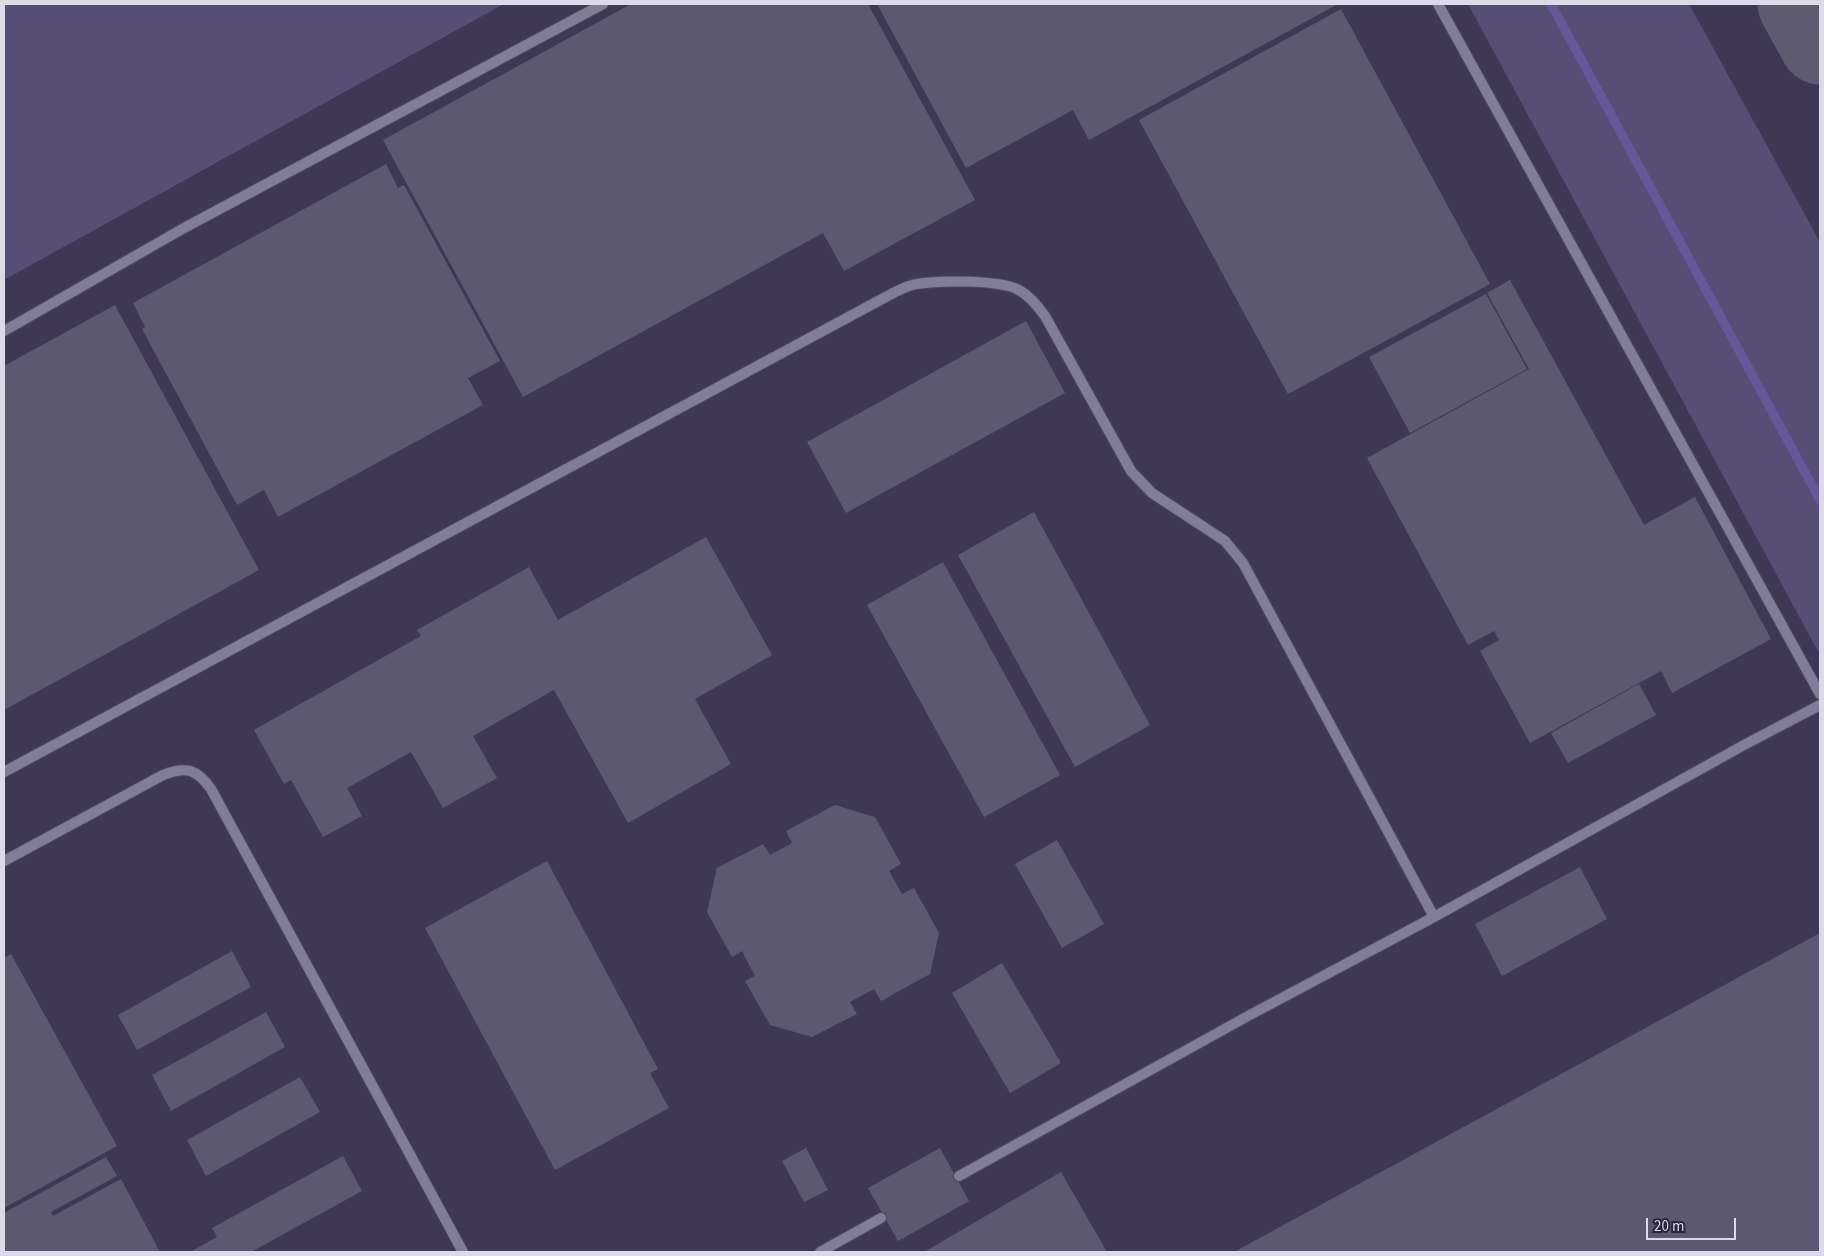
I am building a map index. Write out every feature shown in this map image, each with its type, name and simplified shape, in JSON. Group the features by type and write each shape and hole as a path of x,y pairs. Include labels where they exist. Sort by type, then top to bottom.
{"lane":[{"path":"4,331 184,228 603,4"},
{"path":"1438,4 1820,694"},
{"path":"4,772 895,292 914,284 938,282 997,284 1016,289 1032,299 1045,316 1132,471 1152,492 1225,541 1243,563 1434,917"},
{"path":"959,1176 1248,1016 1434,917 1820,705"},
{"path":"4,861 163,775 190,770 202,777 221,806 463,1252"},
{"path":"820,1252 881,1218"}],"shaded area":[{"path":"4,4 504,4 4,280"},
{"path":"504,4 1820,4 1820,1252 4,1252 4,280"},
{"path":"1468,4 1689,4 1820,242 1820,655"}],"building":[{"path":"631,4 868,4 975,200 844,271 823,233 523,397 383,140"},
{"path":"877,4 1338,4 1089,140 1073,110 966,168"},
{"path":"1341,9 1490,284 1288,394 1139,120"},
{"path":"386,164 398,188 404,185 500,361 468,378 483,405 278,517 264,490 237,505 142,329 145,327 133,303"},
{"path":"1510,280 1644,525 1695,497 1771,639 1672,693 1661,671 1530,743 1480,651 1499,640 1494,631 1468,645 1367,458 1529,369 1487,293"},
{"path":"1486,294 1527,369 1410,433 1369,357"},
{"path":"115,305 259,570 4,710 4,366"},
{"path":"1026,321 1065,393 846,513 807,442"},
{"path":"1034,512 1150,725 1075,767 958,555"},
{"path":"706,537 772,655 695,699 731,764 628,823 554,690 473,736 497,778 443,808 411,752 347,788 362,816 323,837 291,780 284,784 254,730 421,636 417,630 529,567 558,620"},
{"path":"943,562 1060,775 984,817 867,605"},
{"path":"1639,684 1656,715 1568,763 1551,733"},
{"path":"835,805 875,817 901,864 889,871 902,894 914,888 939,933 930,974 881,1001 874,989 850,1002 857,1014 812,1037 770,1025 745,981 755,976 742,951 732,957 707,912 717,868 763,844 770,855 792,843 786,831"},
{"path":"1057,840 1104,924 1062,948 1015,864"},
{"path":"547,861 658,1069 650,1073 669,1108 555,1170 425,928"},
{"path":"1580,867 1607,919 1502,976 1475,924"},
{"path":"1820,933 1820,1252 1234,1252"},
{"path":"232,951 251,987 137,1050 118,1015"},
{"path":"11,954 117,1146 4,1208 4,958"},
{"path":"1002,963 1061,1063 1010,1093 952,993"},
{"path":"266,1012 285,1047 171,1111 152,1075"},
{"path":"300,1077 320,1112 206,1176 187,1140"},
{"path":"806,1148 828,1190 804,1202 782,1161"},
{"path":"940,1148 969,1201 898,1241 868,1188"},
{"path":"343,1156 362,1191 251,1252 190,1252 217,1237 212,1228"},
{"path":"106,1157 117,1176 51,1212 53,1216 121,1179 160,1252 4,1252 4,1213"},
{"path":"1061,1172 1107,1252 924,1252"}],"waterway":[{"path":"1551,4 1820,500"}],"taxiway":[{"path":"1798,4 1820,44"}]}
